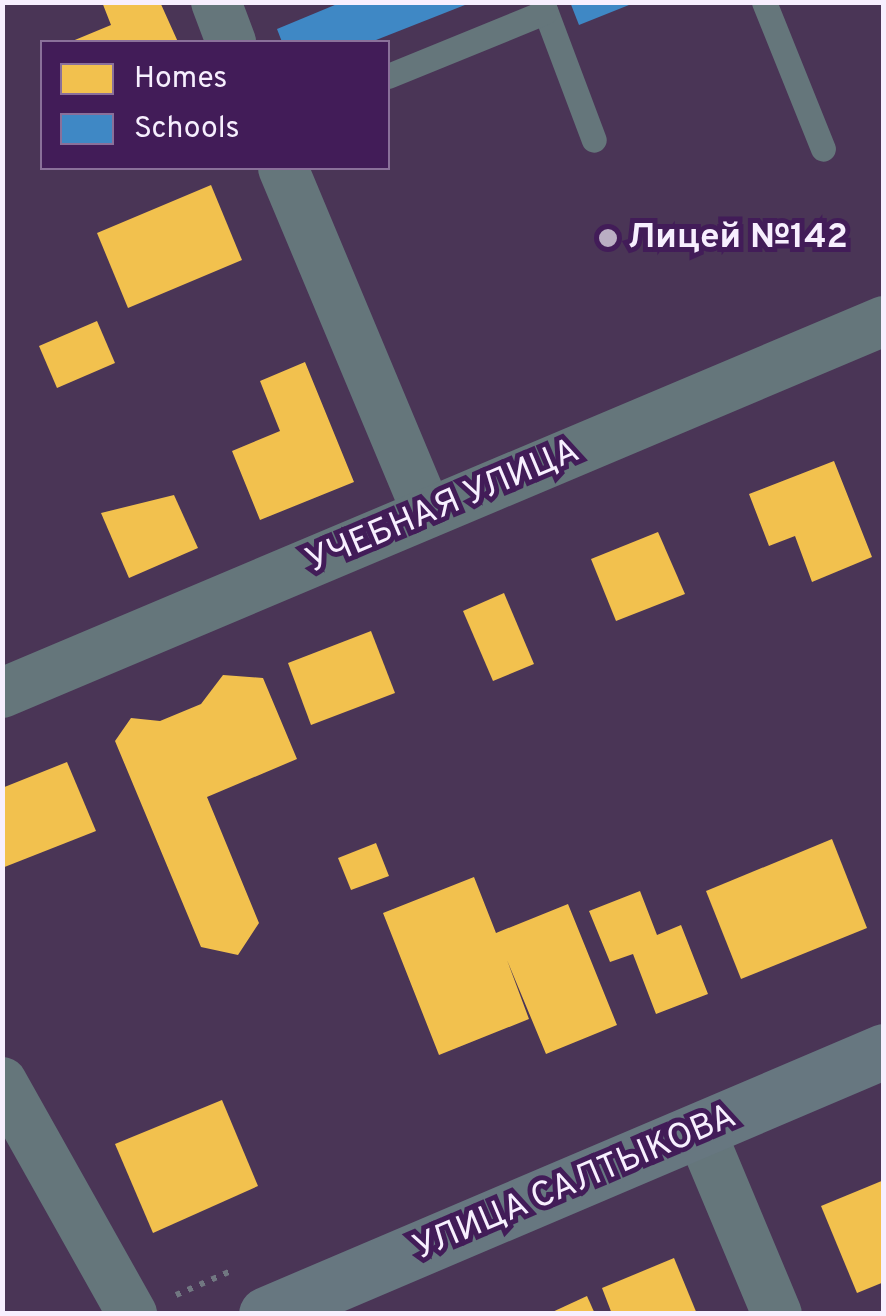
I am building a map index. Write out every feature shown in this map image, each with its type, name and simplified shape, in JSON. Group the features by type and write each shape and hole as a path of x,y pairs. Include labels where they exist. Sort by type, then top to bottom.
{"main road":[{"name":"УЛИЦА САЛТЫКОВА","path":"266,1314 884,1051"}],"street":[{"path":"216,2 230,40"},
{"path":"284,170 427,513"},
{"name":"УЧЕБНАЯ УЛИЦА","path":"2,692 884,322"},
{"path":"2,1082 132,1314"},
{"path":"700,1130 778,1314"}],"lane":[{"path":"764,2 824,148"},
{"path":"390,75 544,7 594,140"}],"building: Homes":[{"path":"102,2 160,2 177,40 75,40 111,25"},
{"path":"211,185 242,260 128,308 97,233"},
{"path":"97,321 115,363 57,388 39,346"},
{"path":"305,362 354,482 260,520 232,451 280,431 260,381"},
{"path":"834,461 872,557 812,582 795,536 769,546 749,494"},
{"path":"174,495 198,548 129,578 101,513"},
{"path":"658,532 685,594 616,621 591,559"},
{"path":"504,593 534,664 493,681 463,611"},
{"path":"371,631 395,693 311,725 288,663"},
{"path":"223,675 263,678 297,759 207,797 259,923 238,955 201,947 115,741 131,718 160,721 201,704"},
{"path":"67,762 96,831 2,868 2,788"},
{"path":"832,839 867,928 741,979 706,891"},
{"path":"376,843 389,876 351,890 338,858"},
{"path":"474,877 496,933 568,904 617,1025 546,1054 507,960 529,1019 439,1055 383,913"},
{"path":"640,891 657,935 681,925 708,994 656,1014 633,954 610,962 589,911"},
{"path":"222,1100 258,1186 153,1233 115,1144"},
{"path":"884,1180 884,1282 857,1293 821,1206"},
{"path":"674,1258 697,1314 612,1314 602,1288"},
{"path":"587,1296 595,1314 548,1314"}],"building: Schools":[{"path":"342,2 470,2 376,40 281,40 277,29"},
{"path":"570,2 634,2 634,3 579,25"}],"place":[{"name":"Лицей №142","path":"608,238"}]}
